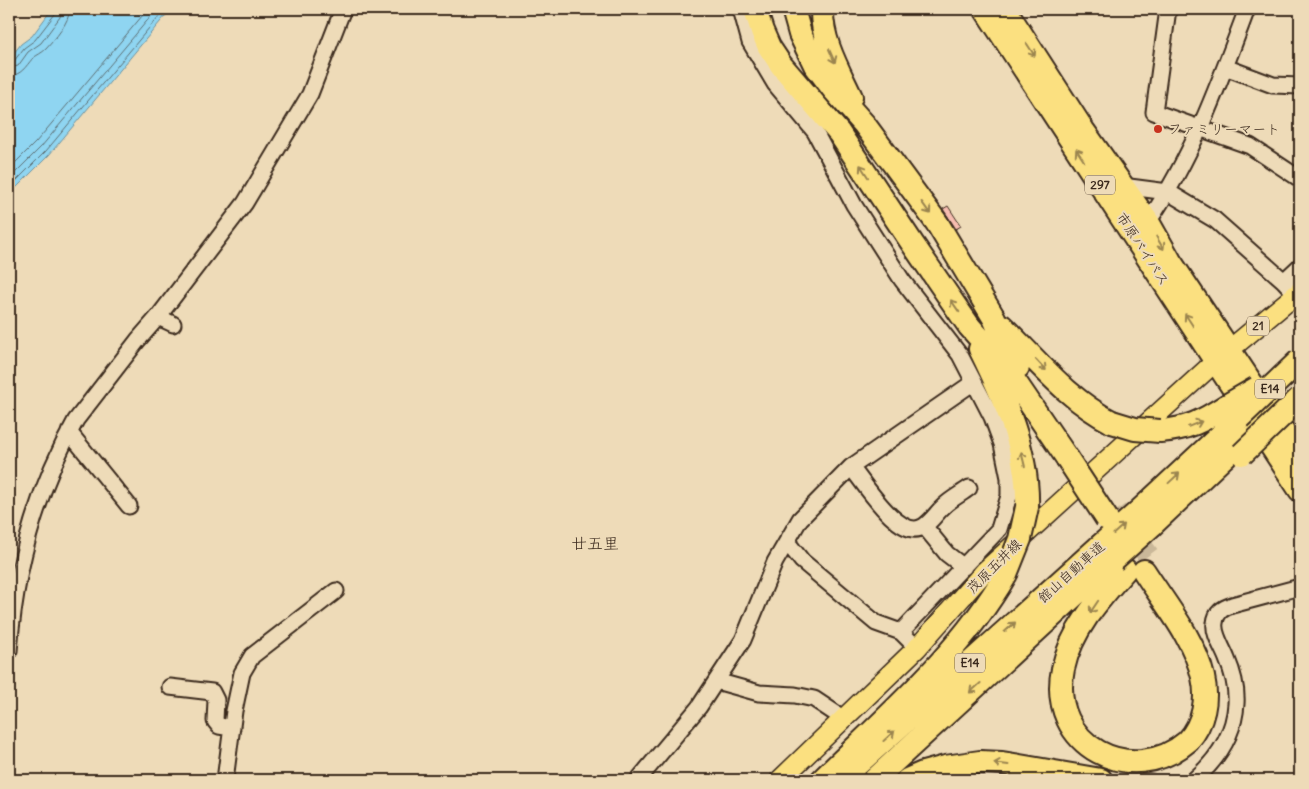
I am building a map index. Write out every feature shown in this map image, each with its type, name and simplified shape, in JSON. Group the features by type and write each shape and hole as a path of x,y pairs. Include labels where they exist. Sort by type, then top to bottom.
{"highway":[{"path":"755,9 769,48 781,65 839,133"},
{"path":"780,9 784,31 804,74 839,133 912,244 969,326 1003,364 1072,456 1130,541 1200,633 1216,672 1220,689 1214,724 1203,745 1187,762 1168,773 1140,780"},
{"path":"793,9 800,34 815,65 864,124 937,223 994,318 1011,357 1072,456"},
{"path":"822,9 822,24 829,49 864,124"},
{"path":"968,9 1023,80 1046,102"},
{"name":"市原バイパス","path":"985,9 1046,102 1223,355 1300,456"},
{"name":"市原バイパス","path":"1005,9 1083,130 1148,222 1300,490"},
{"path":"994,318 1072,397 1112,422 1135,429 1160,431 1189,427 1204,420 1238,429"},
{"path":"822,780 927,677 978,616 1006,574 1020,539 1027,507 1028,487 1023,458 1008,413 969,326"},
{"name":"館山自動車道","path":"874,780 1130,541 1238,429 1290,384 1300,360"},
{"path":"1130,541 1192,646 1203,678 1205,705 1197,728 1182,747 1159,762 1134,767 1121,766 1109,762 1086,748 1078,740 1066,719 1061,698 1061,683 1063,668 1073,641 1102,595 1130,541 1238,429 1300,398"},
{"name":"館山自動車道","path":"840,780 1130,541"},
{"path":"907,780 945,767 980,762 1002,763 1101,780"}],"main road":[{"name":"21","path":"1223,355 1293,289"},
{"name":"茂原五井線","path":"780,780 916,648 985,572 1223,355"}],"street":[{"path":"9,651 12,613 24,549 33,517 69,432 76,420 245,203 310,94 343,9"},
{"path":"741,9 750,42 774,84 815,132 854,205 902,280 960,355 992,417 1002,444 1009,478 1010,496 999,529 901,632"},
{"path":"1168,9 1154,112 1250,146 1300,179"},
{"path":"1148,222 1168,192 1201,128 1246,9"},
{"path":"1225,67 1273,85 1300,86"},
{"path":"1122,186 1168,192 1215,220 1293,289 1300,266"},
{"path":"158,317 173,324"},
{"path":"638,780 685,725 742,640 775,562 800,519 851,467 974,382"},
{"path":"69,432 129,506"},
{"path":"851,467 892,518 908,529 924,526 944,506 969,488"},
{"path":"924,526 948,554 964,567"},
{"path":"787,542 802,561 876,623 901,632 916,648"},
{"path":"1194,780 1217,758 1227,741 1236,704 1233,677 1214,625 1217,614 1222,608 1232,604 1300,587"},
{"path":"225,780 242,673 252,656 336,591"},
{"path":"716,681 758,693 795,695 814,699 844,719"},
{"path":"170,687 212,692 216,700 215,721 219,726 232,728"}],"water":[{"path":"52,9 171,9 49,155 9,195 9,59 21,44 32,36"}],"building":[{"path":"948,206 961,226 956,229 943,209"}],"tunnel":[{"path":"1116,511 1151,559"}],"place":[{"name":"ファミリーマート","path":"1158,129"}],"district":[{"name":"廿五里","path":"595,543"}]}
